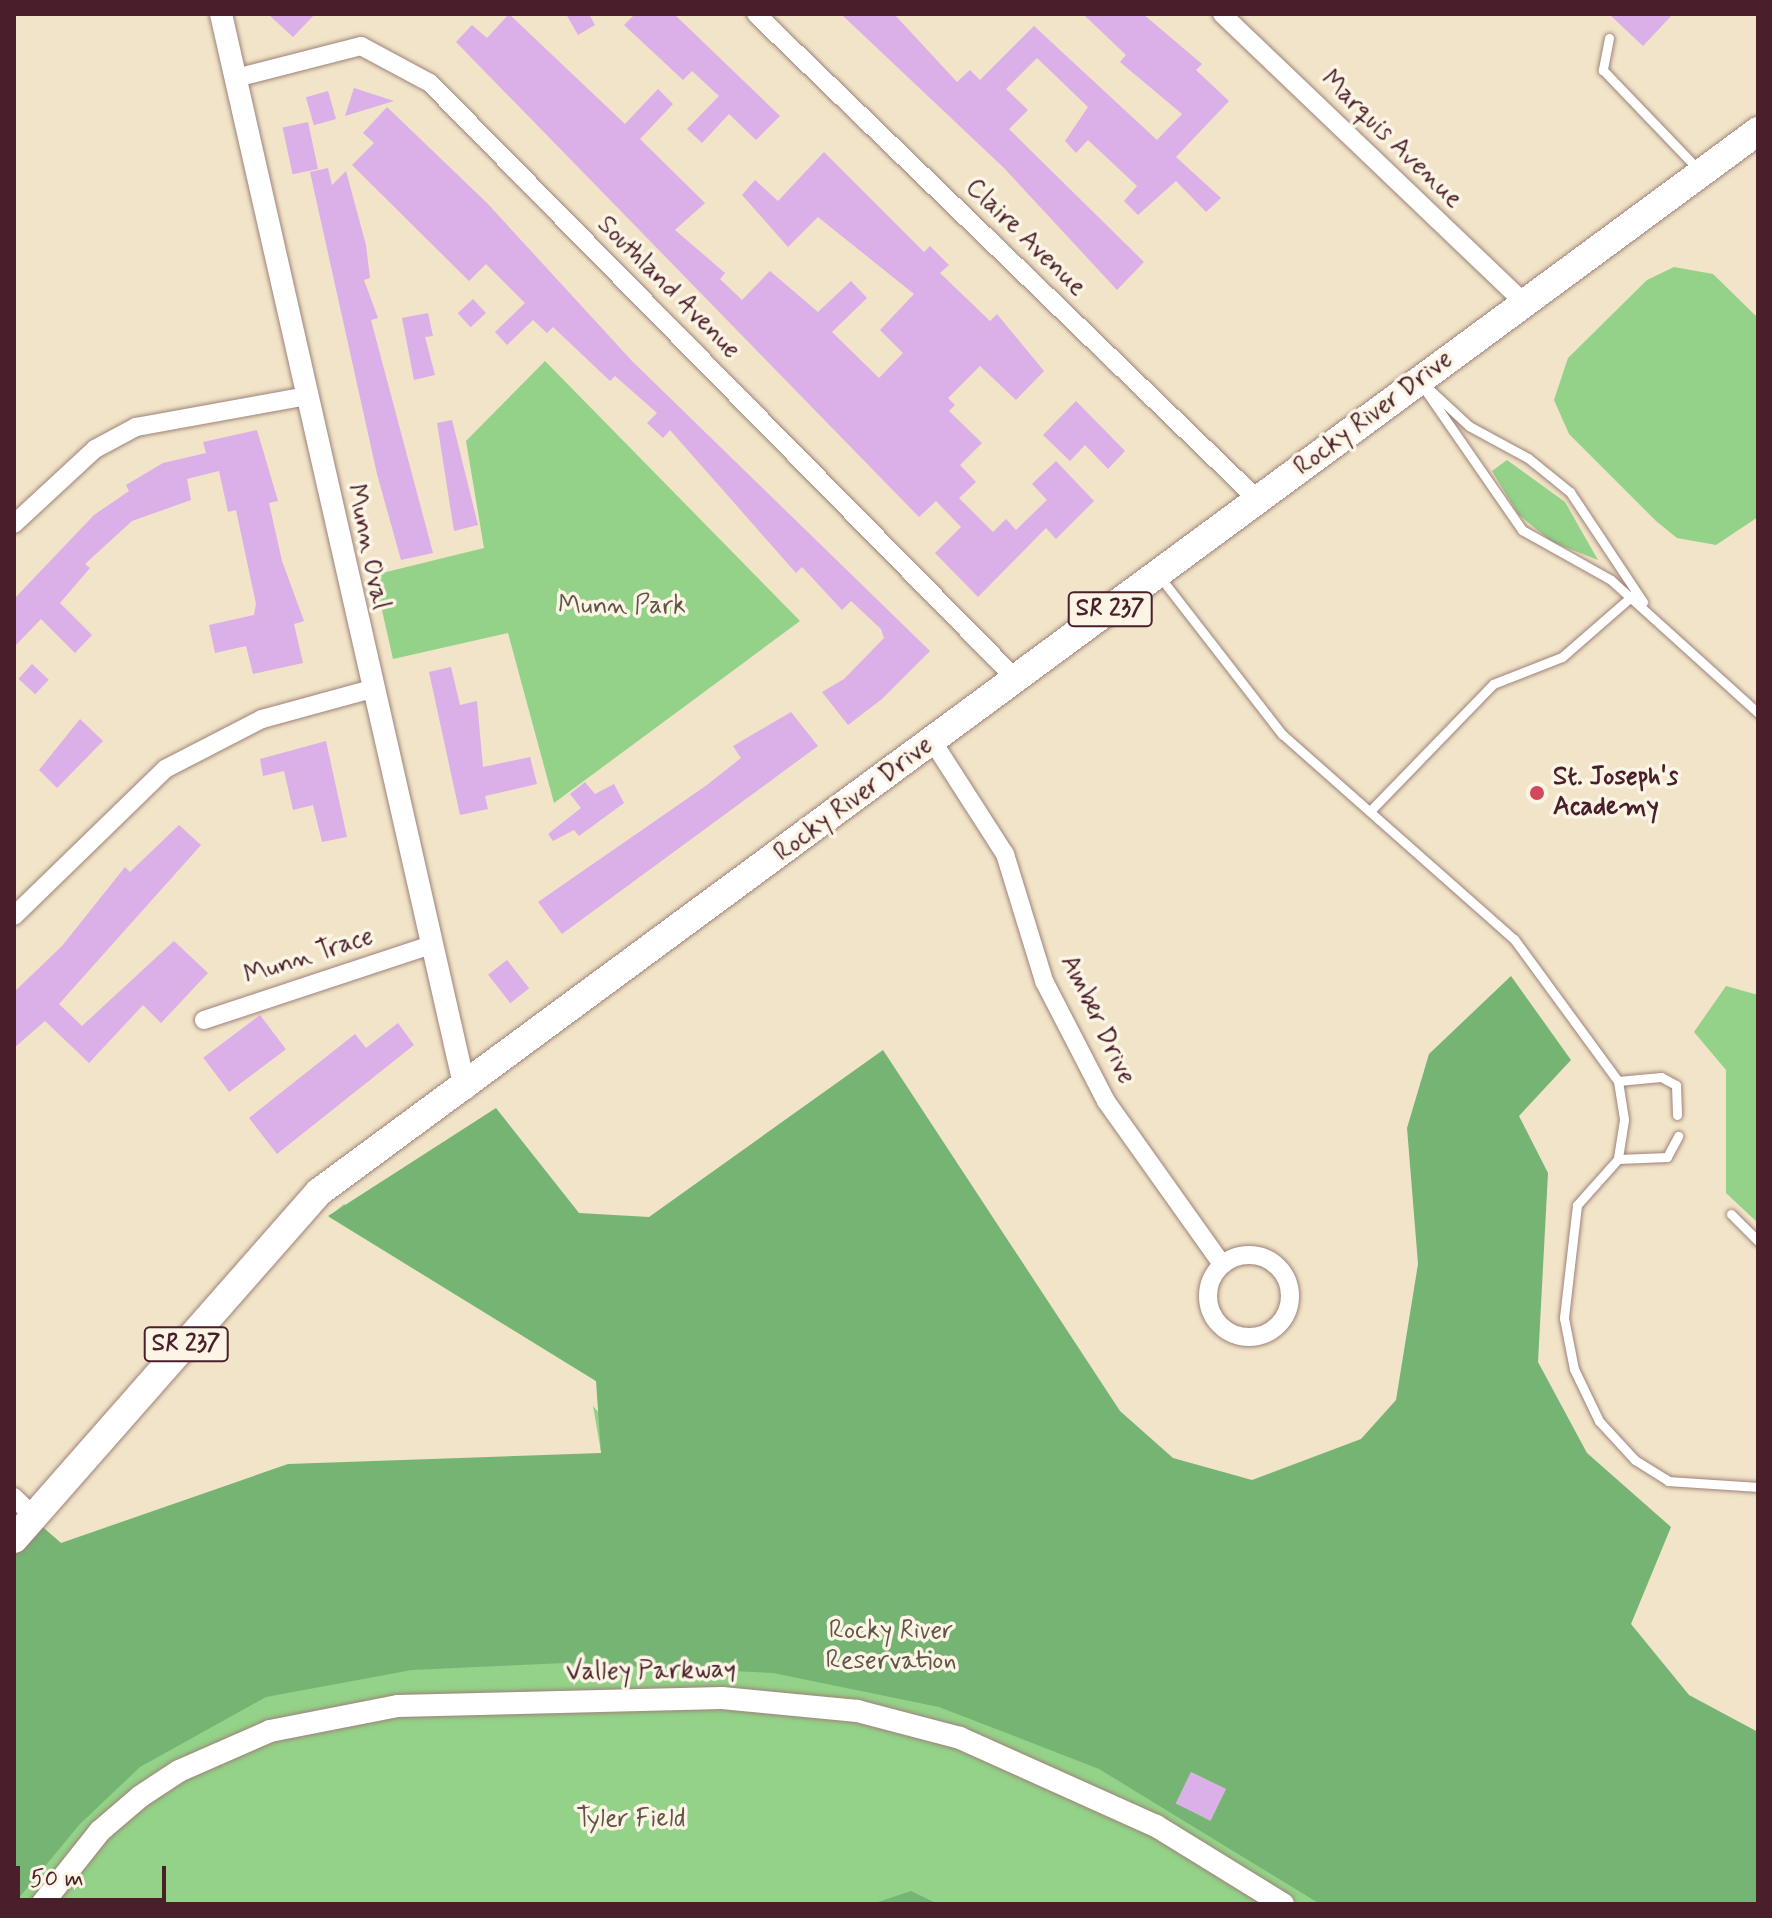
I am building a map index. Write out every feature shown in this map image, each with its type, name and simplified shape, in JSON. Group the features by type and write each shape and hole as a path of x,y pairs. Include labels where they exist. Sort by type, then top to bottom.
{"main road":[{"name":"Rocky River Drive","path":"14,1539 24,1507 319,1192 465,1089 1015,678 1758,131"}],"street":[{"name":"Munn Oval","path":"221,14 307,396 368,690 465,1089"},
{"name":"Claire Avenue","path":"756,14 1258,500"},
{"name":"Marquis Avenue","path":"1222,14 1524,303"},
{"name":"Southland Avenue","path":"236,78 361,46 430,83 1015,678"},
{"path":"17,515 95,449 136,427 307,396"},
{"path":"14,916 165,769 262,719 368,690"},
{"name":"Amber Drive","path":"933,742 1005,854 1044,981 1106,1101 1222,1264"},
{"name":"Munn Trace","path":"204,1020 431,945"},
{"path":"1249,1254 1285,1275 1290,1304 1276,1327 1253,1337 1217,1323 1208,1286 1222,1264 1249,1254"},
{"name":"Valley Parkway","path":"42,1904 100,1831 141,1796 190,1765 270,1731 398,1706 722,1698 857,1711 960,1738 1156,1826 1283,1904"}],"lane":[{"path":"1609,38 1603,70 1702,172"},
{"path":"1419,381 1522,530 1632,596 1758,713"},
{"path":"1419,381 1469,426 1528,458 1570,492 1649,610"},
{"path":"1158,574 1282,734 1514,939 1618,1081 1624,1120 1618,1159 1577,1205 1564,1318 1574,1369 1599,1421 1635,1460 1668,1481 1758,1487"},
{"path":"1371,810 1493,684 1562,657 1632,596"},
{"path":"1618,1081 1668,1081 1676,1085 1677,1115"},
{"path":"1618,1159 1667,1157 1678,1136"},
{"path":"1731,1214 1758,1241"}],"green space":[{"path":"1674,267 1713,274 1758,318 1758,517 1716,545 1677,538 1656,521 1569,434 1554,400 1568,358 1647,280"},
{"name":"Munn Park","path":"545,361 800,621 554,803 508,633 393,659 374,575 484,548 466,441"},
{"path":"1507,460 1565,502 1598,560 1552,542 1518,514 1492,471"},
{"path":"1511,976 1571,1060 1519,1116 1548,1173 1538,1362 1587,1453 1671,1527 1631,1624 1689,1695 1758,1732 1758,1904 1320,1904 1099,1769 939,1707 773,1673 565,1663 412,1670 266,1697 140,1767 79,1825 14,1904 14,1548 38,1523 61,1543 288,1464 601,1453 596,1381 328,1216 496,1108 579,1213 649,1217 883,1050 1120,1411 1173,1458 1252,1480 1361,1439 1396,1400 1418,1264 1407,1128 1429,1054","holes":["1191,1772 1226,1789 1210,1821 1176,1803"]},
{"path":"1726,986 1758,995 1758,1223 1726,1193 1726,1070 1694,1032"},
{"name":"Rocky River Reservation","path":"344,1204 1637,1904 14,1904 31,1517 197,1662 631,1623 593,1406 620,1436 596,1381 329,1217"},
{"path":"911,1891 938,1904 872,1904"}],"building":[{"path":"268,14 315,14 293,37"},
{"path":"509,14 625,124 658,89 673,104 640,139 705,203 675,230 725,273 720,279 742,300 770,271 818,312 851,281 867,298 832,332 879,378 903,353 880,330 914,294 818,217 788,247 742,195 755,180 778,201 824,152 924,252 930,246 949,265 940,273 990,321 997,314 1044,371 1016,400 980,366 948,398 955,405 949,411 982,443 960,465 976,482 959,498 993,532 1006,519 1016,530 1047,500 1032,484 1056,461 1094,501 1056,539 1046,528 978,597 935,553 961,527 936,501 919,517 456,42 472,25 487,38"},
{"path":"566,14 589,14 595,25 578,35"},
{"path":"635,14 674,14 780,116 756,140 729,114 702,143 687,129 719,96 692,71 683,80 624,25"},
{"path":"841,14 894,14 957,82 970,70 980,80 1034,26 1157,140 1182,114 1120,62 1126,55 1083,14 1143,14 1202,64 1196,70 1229,101 1176,157 1221,198 1206,212 1176,181 1138,215 1124,201 1137,186 1088,140 1076,153 1065,141 1088,107 1037,58 1006,89 1028,110 1009,129 1144,262 1117,290 1004,168"},
{"path":"1609,14 1673,14 1643,46"},
{"path":"354,88 394,101 345,116"},
{"path":"328,91 336,119 314,125 306,97"},
{"path":"387,107 487,203 632,361 930,651 882,699 848,725 822,692 844,679 884,638 881,629 851,601 842,610 802,567 796,573 670,430 663,438 647,423 657,413 615,376 610,381 553,327 547,333 533,320 507,345 495,332 525,303 486,264 469,281 352,165 374,143 363,133"},
{"path":"308,122 318,169 293,174 283,127"},
{"path":"328,168 332,185 346,171 366,245 370,278 364,280 378,318 371,320 433,553 401,560 377,474 310,172"},
{"path":"473,299 486,313 471,327 458,313"},
{"path":"428,313 433,336 425,337 435,375 414,380 402,318"},
{"path":"1076,401 1125,451 1108,469 1085,445 1070,461 1043,435"},
{"path":"452,420 478,525 454,531 437,423"},
{"path":"257,430 278,501 269,503 282,561 304,621 294,624 303,663 253,674 246,646 215,653 209,625 254,615 256,604 236,510 228,512 219,471 187,479 191,500 132,521 85,564 90,568 60,603 92,635 75,653 41,619 14,647 14,599 94,515 129,491 126,485 163,463 206,453 203,442"},
{"path":"32,664 49,680 35,694 18,679"},
{"path":"451,667 460,705 477,701 483,767 530,757 537,784 485,796 488,809 460,815 429,672"},
{"path":"791,712 818,746 562,934 538,902 707,785 741,758 733,746"},
{"path":"80,719 103,741 57,788 39,770"},
{"path":"326,741 347,837 322,842 313,805 293,810 284,771 263,776 260,759"},
{"path":"585,782 595,794 614,784 624,803 579,836 574,830 553,841 548,834 581,808 570,794"},
{"path":"179,825 201,845 59,1004 82,1026 174,941 208,973 161,1023 143,1005 89,1063 45,1021 14,1048 14,992 62,946 125,867 130,872"},
{"path":"507,960 529,988 510,1003 488,975"},
{"path":"260,1015 286,1049 229,1092 203,1058"},
{"path":"398,1023 414,1045 277,1154 249,1118 355,1034 366,1048"},
{"path":"1191,1772 1226,1789 1211,1821 1176,1803"}],"place":[{"name":"St. Joseph's Academy","path":"1537,793"}],"park label":[{"name":"Tyler Field","path":"631,1820"}]}
